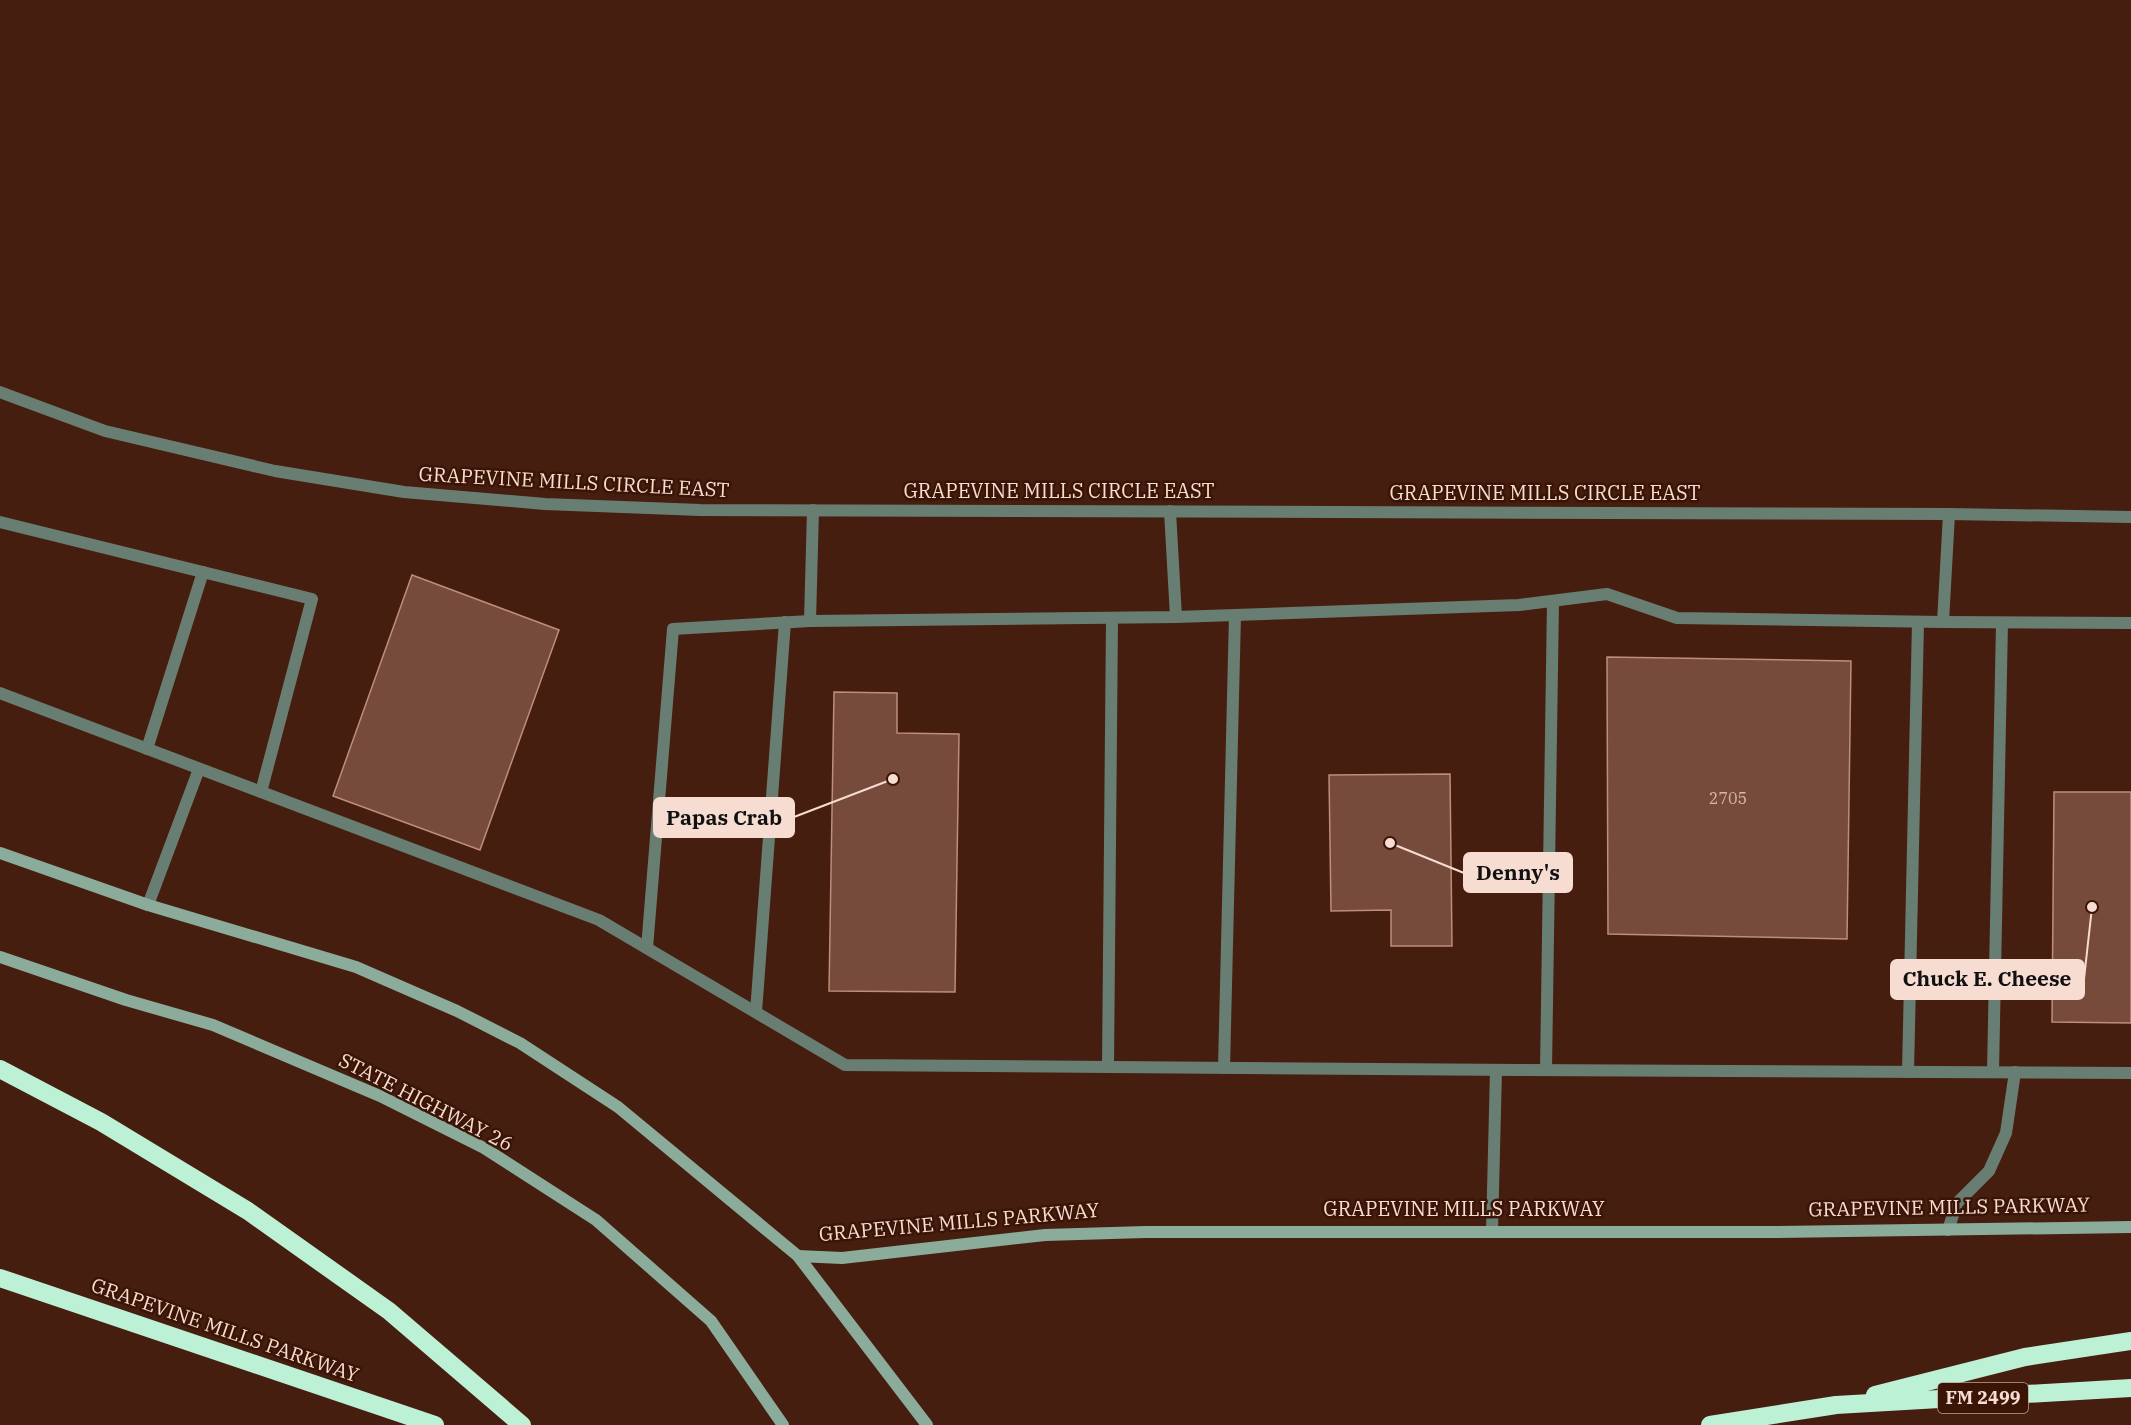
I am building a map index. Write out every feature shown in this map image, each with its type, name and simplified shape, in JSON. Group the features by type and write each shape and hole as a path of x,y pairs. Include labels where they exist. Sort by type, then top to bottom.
{"highway":[{"path":"0,1069 101,1122 248,1211 389,1311 522,1425"},
{"name":"GRAPEVINE MILLS PARKWAY","path":"0,1278 435,1425"},
{"path":"1710,1425 1836,1405 2025,1357 2131,1341"},
{"name":"FM 2499","path":"1836,1405 2131,1388"}],"main road":[{"path":"0,853 148,905 356,967 457,1011 520,1043 618,1107 798,1256 927,1425"},
{"name":"STATE HIGHWAY 26","path":"0,957 126,1000 213,1025 380,1096 484,1148 596,1220 703,1314 711,1322 783,1425"},
{"name":"GRAPEVINE MILLS PARKWAY","path":"798,1256 842,1258 1045,1235 1144,1232 1773,1232 2131,1227"}],"street":[{"name":"GRAPEVINE MILLS CIRCLE EAST","path":"0,392 105,431 275,471 404,492 545,504 700,510 2061,514 2131,517"},
{"path":"810,621 813,510"},
{"path":"1170,511 1176,617"},
{"path":"1942,622 1949,514"},
{"path":"0,522 312,599 261,792"},
{"path":"147,749 203,572"},
{"path":"647,948 673,629 810,621 1176,617 1519,605 1607,594 1677,618 2131,623"},
{"path":"1546,1070 1553,601"},
{"path":"1224,1068 1235,615"},
{"path":"1108,1067 1112,618"},
{"path":"756,1012 785,622"},
{"path":"1908,1072 1918,622"},
{"path":"1993,1072 2002,622"},
{"path":"0,693 599,920 844,1065 2131,1073"},
{"path":"148,905 199,769"},
{"path":"1492,1231 1496,1070"},
{"path":"1948,1230 1957,1203 1989,1172 2006,1133 2015,1072"}],"building":[{"path":"412,575 559,630 480,850 333,796"},
{"path":"1607,657 1851,661 1847,939 1608,934"},
{"path":"834,692 897,693 897,733 959,734 955,992 829,991"},
{"path":"1450,774 1452,946 1391,946 1391,910 1331,911 1329,775"},
{"path":"2054,792 2131,792 2131,1023 2052,1022"}],"place":[{"name":"Papas Crab","path":"893,779"},
{"name":"Denny's","path":"1390,843"},
{"name":"Chuck E. Cheese","path":"2092,907"}]}
